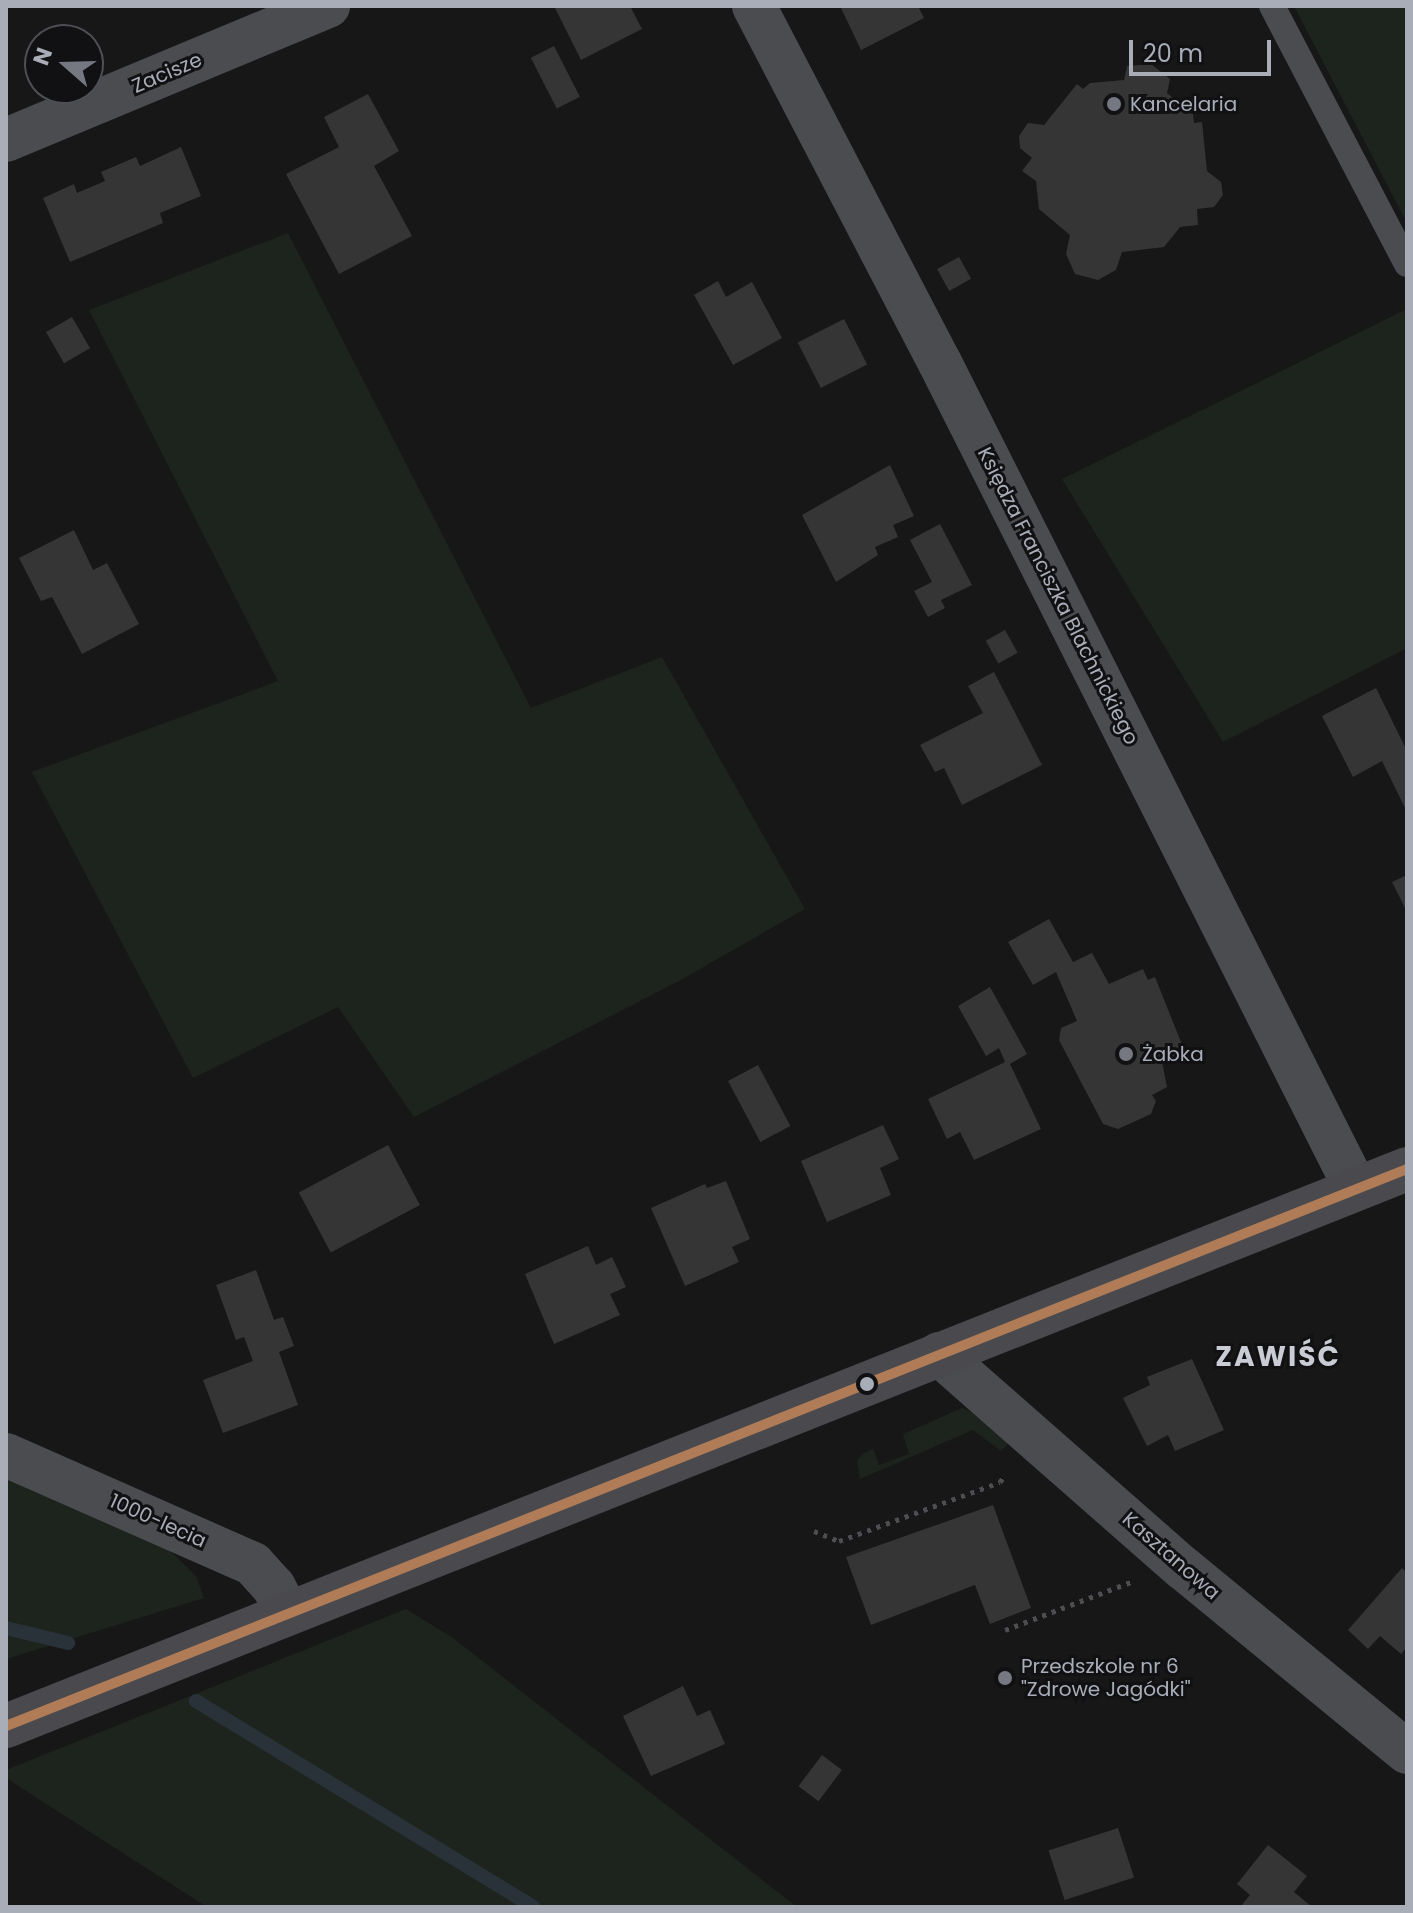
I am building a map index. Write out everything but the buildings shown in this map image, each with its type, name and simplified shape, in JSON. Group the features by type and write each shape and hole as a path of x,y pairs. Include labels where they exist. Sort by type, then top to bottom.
{"main road":[{"path":"6,1726 1407,1169"}],"street":[{"name":"Zacisze","path":"6,140 328,6"},
{"name":"Księdza Franciszka Blachnickiego","path":"754,6 940,363 1356,1189"},
{"name":"Kasztanowa","path":"939,1354 1183,1568 1407,1752"},
{"name":"1000-lecia","path":"6,1455 253,1564 274,1587 288,1614"}],"lane":[{"path":"1272,6 1407,264"}],"path":[{"path":"814,1531 839,1541 1000,1482"},
{"path":"1005,1630 1135,1580"}],"shaded area":[{"path":"1294,6 1407,6 1407,223"},
{"path":"288,233 531,708 662,657 805,909 679,981 414,1117 338,1007 193,1078 32,772 278,681 89,310"},
{"path":"1407,309 1407,648 1223,742 1062,479"},
{"path":"962,1408 976,1414 1009,1443 1001,1451 973,1430 860,1479 857,1461 862,1454 873,1449 879,1465 909,1454 903,1434"},
{"path":"6,1478 165,1546 196,1576 204,1598 6,1659"},
{"path":"406,1609 453,1638 797,1907 207,1907 6,1778 6,1770"}],"waterway":[{"path":"6,1628 68,1643"},
{"path":"196,1701 533,1907"}],"transit line":[{"path":"6,1726 1407,1169"}],"place":[{"name":"Kancelaria","path":"1114,104"},
{"name":"Żabka","path":"1126,1054"},
{"name":"Przedszkole nr 6 \"Zdrowe Jagódki\"","path":"1005,1678"}],"district":[{"name":"ZAWIŚĆ","path":"1278,1357"}]}
